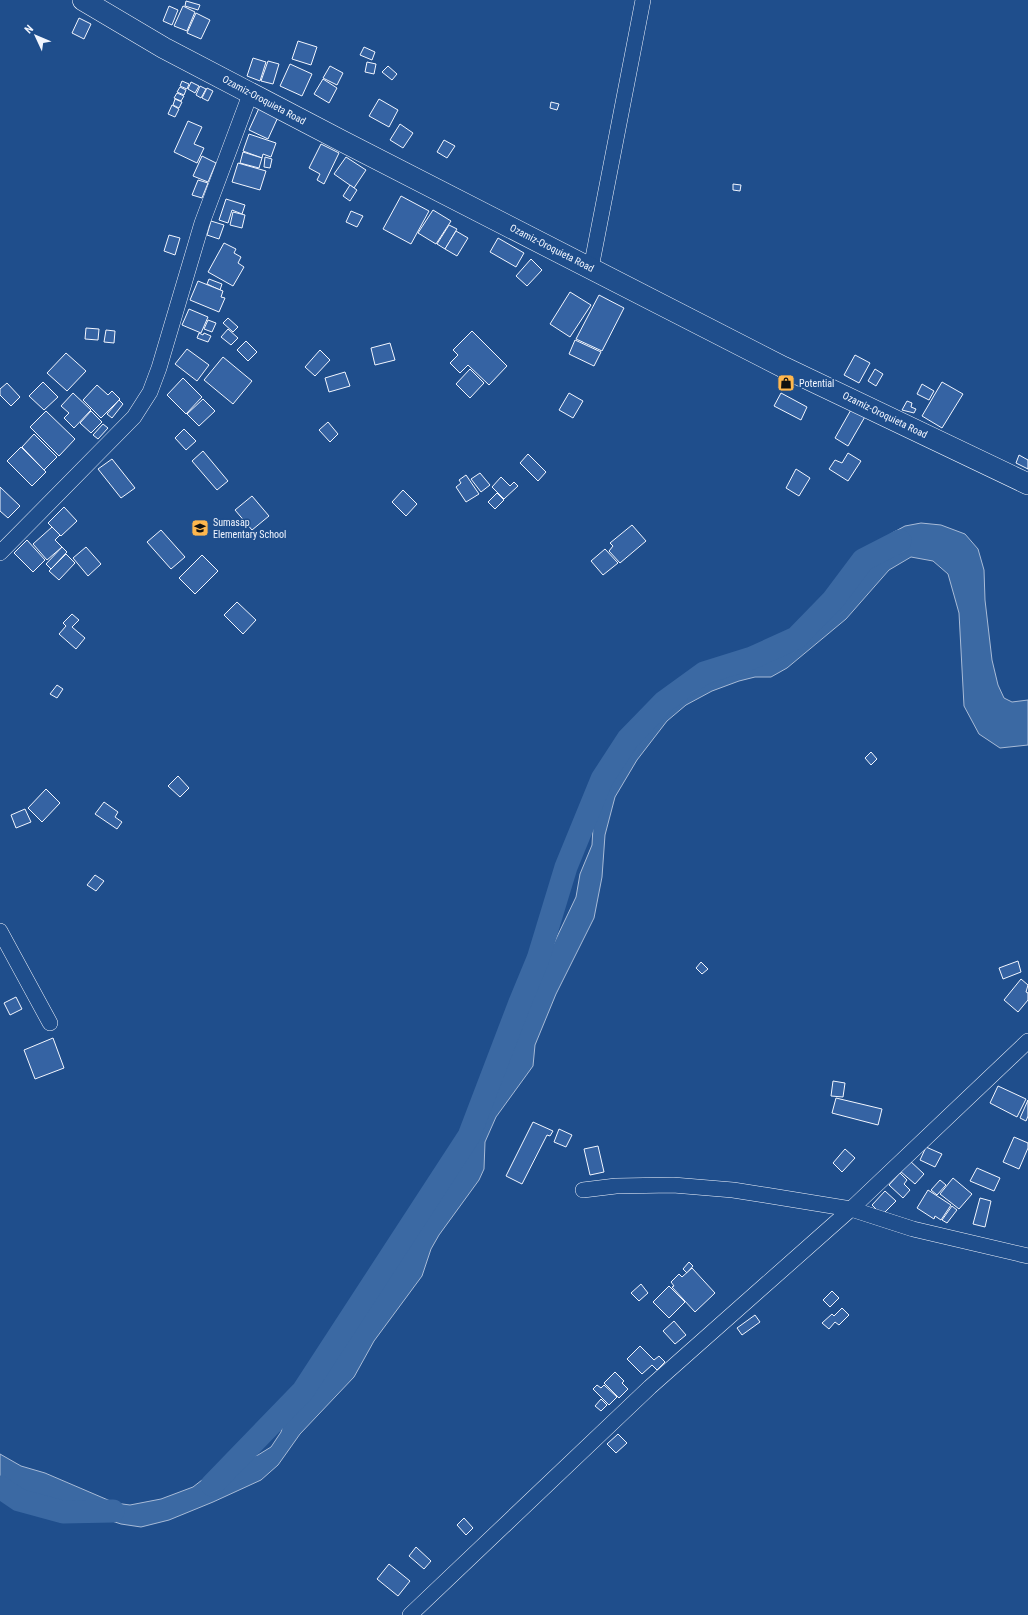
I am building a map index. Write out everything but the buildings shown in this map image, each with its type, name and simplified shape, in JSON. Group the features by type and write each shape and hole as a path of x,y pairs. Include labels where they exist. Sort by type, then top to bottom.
{"highway":[{"name":"Ozamiz-Oroquieta Road","path":"83,0 164,48 783,367 1028,484"}],"street":[{"path":"591,268 643,0"},
{"path":"0,553 134,417 150,392 159,368 202,223 250,92"},
{"path":"0,932 50,1023"},
{"path":"410,1615 650,1387 851,1209 1028,1041"},
{"path":"584,1190 616,1186 680,1186 733,1190 851,1209 912,1229 1028,1256"}],"water":[{"path":"921,523 941,525 965,534 978,549 984,570 985,600 992,660 998,685 1004,698 1012,702 1028,700 1028,745 1000,748 979,734 964,706 959,613 948,574 933,561 911,557 889,570 846,619 787,668 771,677 755,677 739,681 712,691 686,705 667,721 637,760 615,797 605,835 602,877 594,918 556,994 535,1045 533,1066 496,1117 485,1142 484,1169 479,1180 439,1235 431,1249 422,1276 374,1341 354,1377 300,1434 278,1465 261,1480 213,1502 169,1520 141,1527 121,1524 14,1489 0,1487 0,1454 21,1466 45,1473 115,1503 130,1505 161,1499 193,1487 220,1466 258,1455 271,1447 281,1432 285,1418 335,1356 378,1294 406,1243 445,1184 480,1121 500,1073 524,1006 576,897 580,874 592,845 593,827 606,783 627,749 657,714 703,681 733,668 771,658 796,646 841,595 881,542 892,533 905,526"}],"waterway":[{"path":"212,1485 303,1391 469,1136 538,959 566,867 602,779 628,739 664,702 704,673 752,658 796,638 833,600 863,560 900,541"},
{"path":"0,1487 19,1500 63,1512 113,1511"}],"place":[{"name":"Potential","path":"786,383"},
{"name":"Sumasap Elementary School","path":"200,528"}]}
